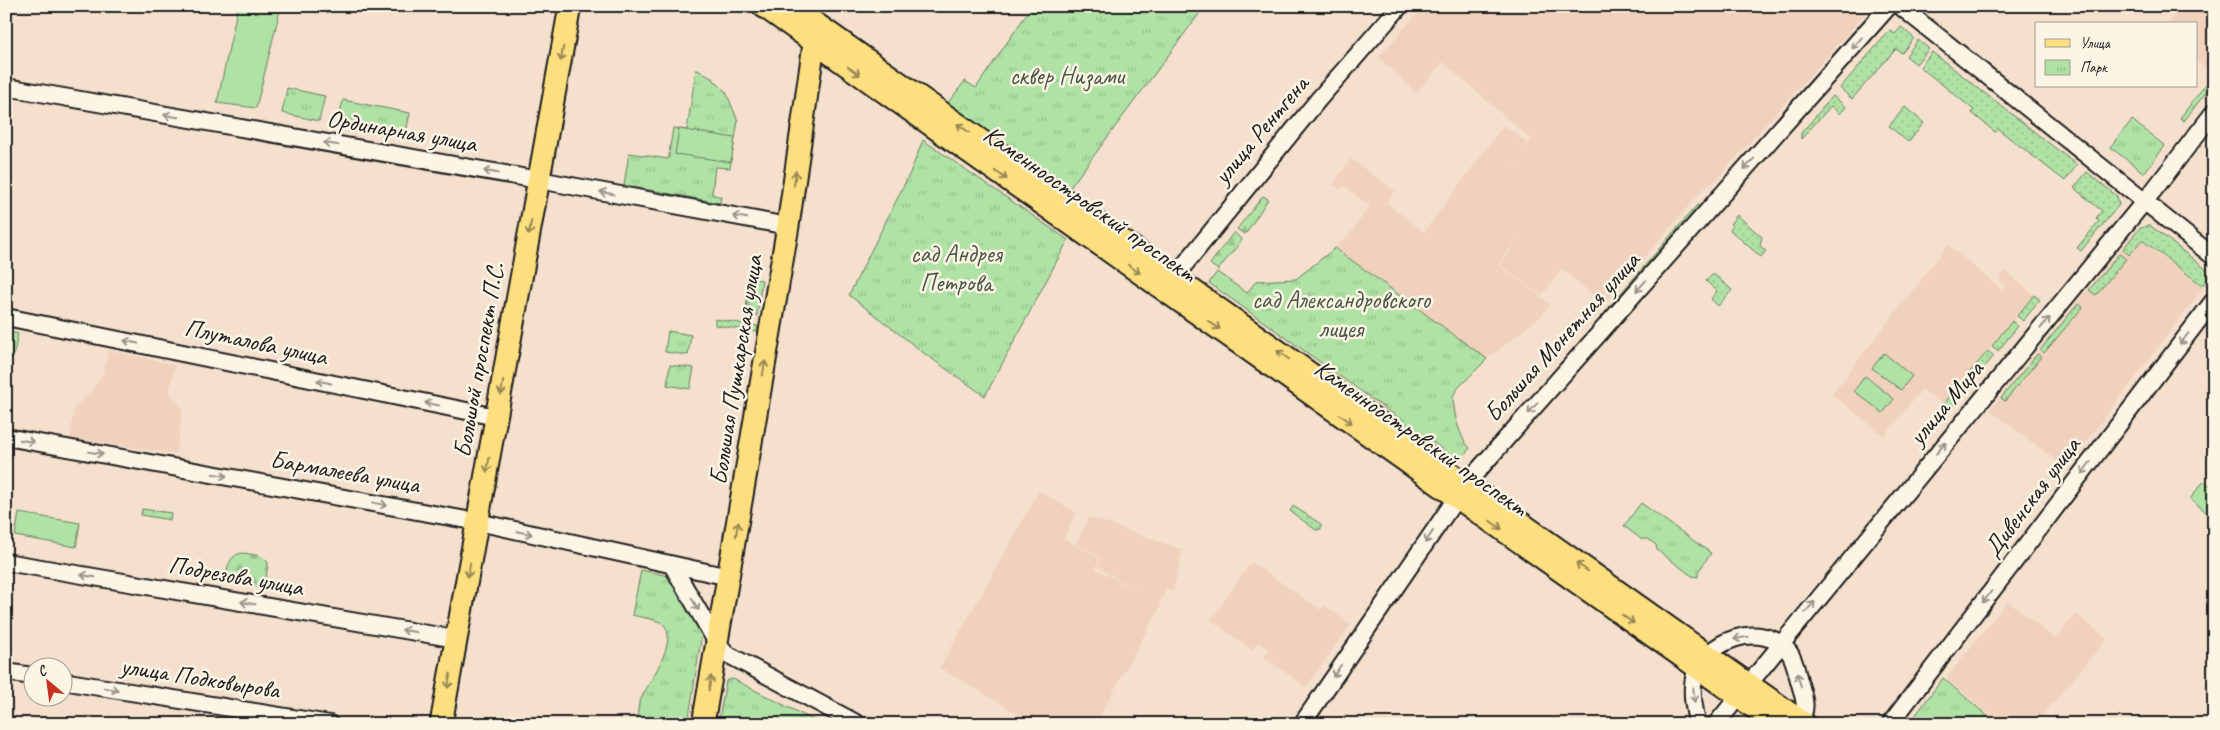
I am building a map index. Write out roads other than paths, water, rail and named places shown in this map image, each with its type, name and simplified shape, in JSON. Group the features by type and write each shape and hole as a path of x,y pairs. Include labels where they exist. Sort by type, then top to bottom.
{"main road":[{"name":"Большой проспект П.С.","path":"442,724 570,6"},
{"name":"Каменноостровский проспект","path":"763,6 815,34 1743,690 1801,723"},
{"name":"Каменноостровский проспект","path":"791,6 815,34"},
{"name":"Большая Пушкарская улица","path":"703,724 788,226 815,34"},
{"name":"Каменноостровский проспект","path":"1743,690 1777,724"}],"street":[{"name":"улица Рентгена","path":"1169,284 1318,100 1400,6"},
{"name":"Большая Монетная улица","path":"1302,724 1461,490 1889,6"},
{"path":"1900,6 2214,257"},
{"name":"Ординарная улица","path":"6,87 539,180 788,226"},
{"name":"улица Мира","path":"1716,724 1779,644 2144,202 2214,112"},
{"name":"Дивенская улица","path":"1890,724 2214,300"},
{"name":"Плуталова улица","path":"6,317 496,417"},
{"name":"Бармалеева улица","path":"6,437 478,522 729,577"},
{"name":"Подрезова улица","path":"6,562 457,639"},
{"path":"672,565 717,643 727,654 858,724"},
{"path":"1698,724 1693,687 1694,677 1703,662 1715,647 1725,641 1757,636 1770,639 1789,652 1805,701 1805,711 1801,723"},
{"path":"6,672 22,674"},
{"name":"улица Подковырова","path":"72,683 330,724"}],"park label":[{"name":"сквер Низами","path":"1067,76"},
{"name":"сад Андрея Петрова","path":"956,268"},
{"name":"сад Александровского лицея","path":"1341,314"}]}
